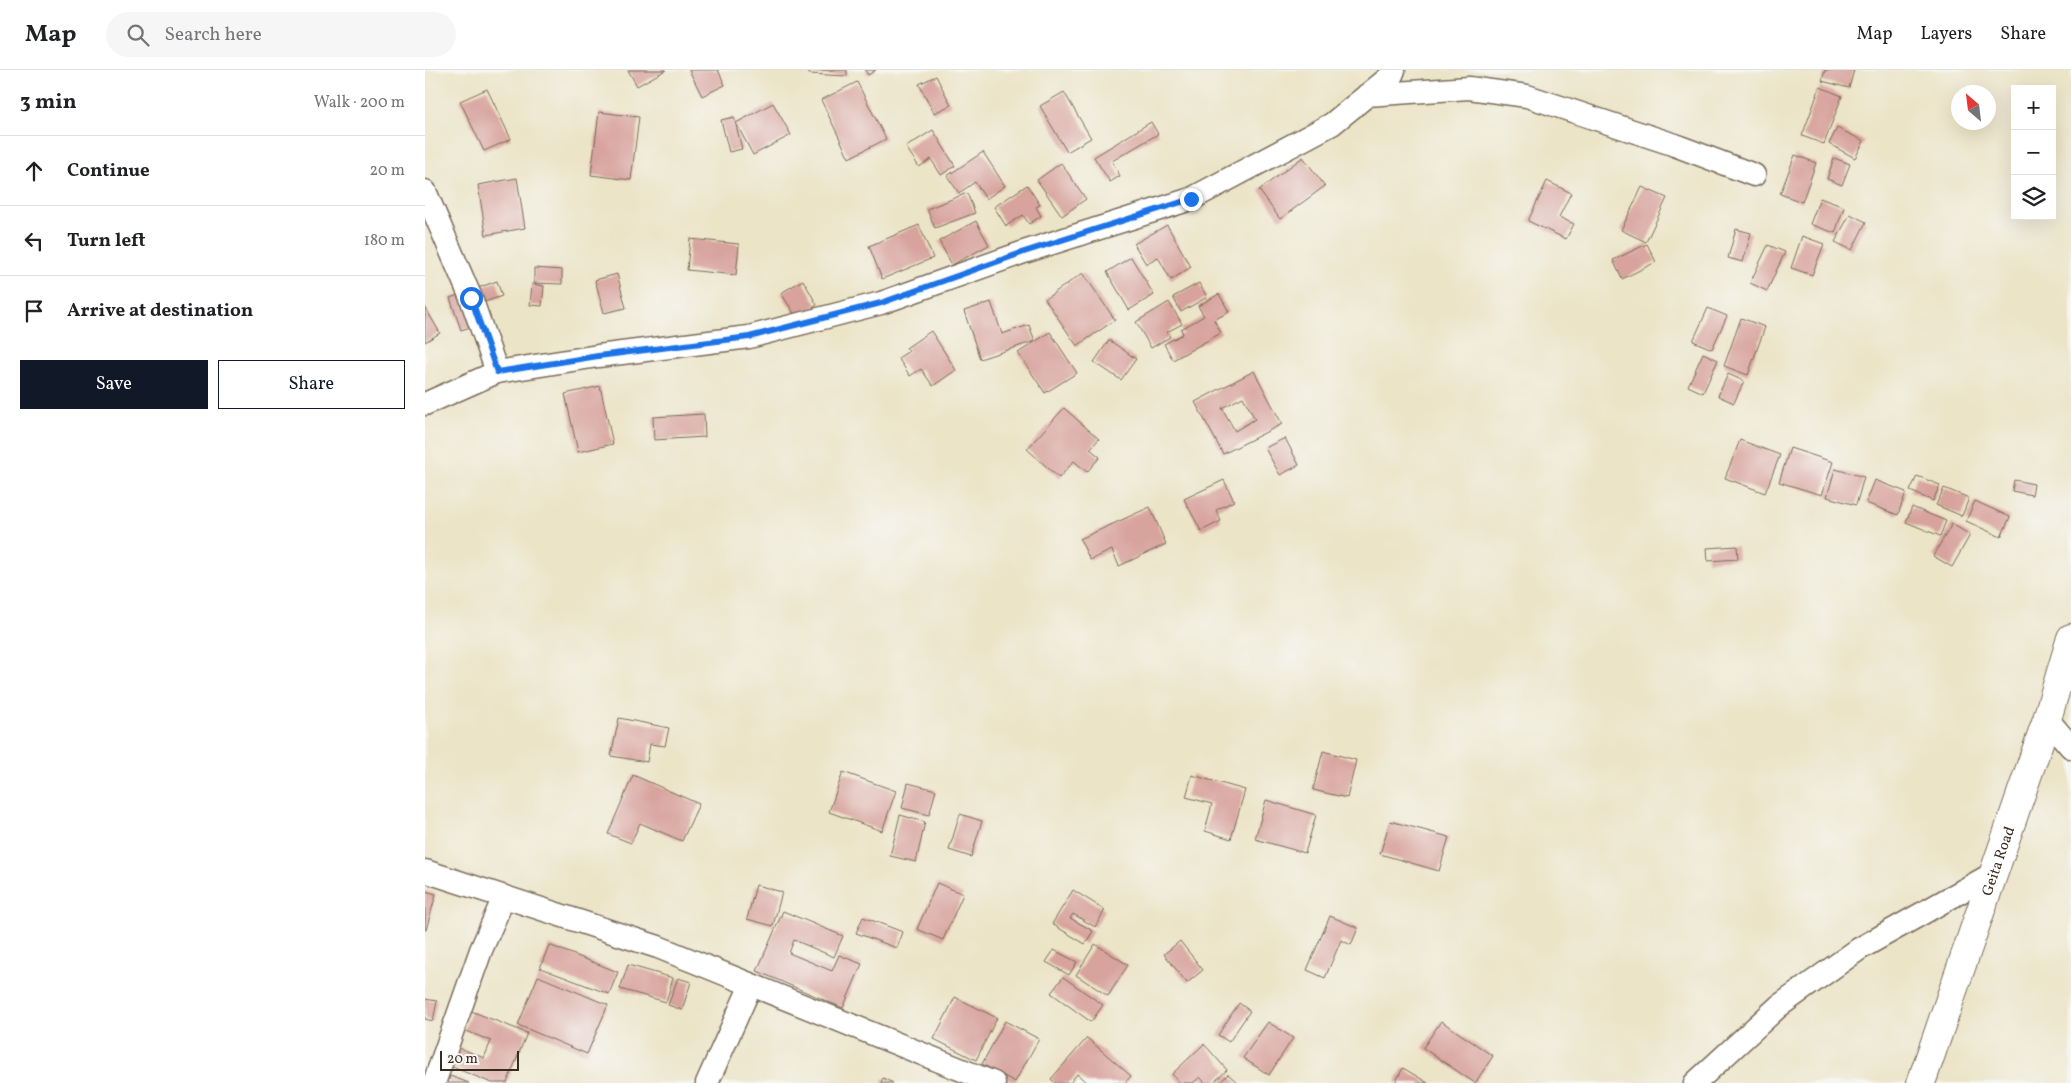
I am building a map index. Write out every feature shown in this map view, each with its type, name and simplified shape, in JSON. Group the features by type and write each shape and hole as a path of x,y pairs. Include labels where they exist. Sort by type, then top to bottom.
{"highway":[{"name":"Geita Road","path":"1921,1083 2047,719 2071,638"}],"street":[{"path":"425,404 497,372 598,356 749,337 881,303 1024,252 1191,199 1333,124 1391,75 1394,70"},
{"path":"1367,95 1469,88 1527,96 1672,144 1754,175"},
{"path":"425,191 471,298 497,372"},
{"path":"2047,719 2071,747"},
{"path":"425,872 658,947 994,1083"},
{"path":"1695,1083 1779,1006 1851,954 1993,873"},
{"path":"434,1083 481,950 504,897"},
{"path":"707,1083 751,985"}],"building":[{"path":"628,70 666,70 637,86"},
{"path":"689,70 718,70 725,85 702,96"},
{"path":"809,70 847,70 847,76 809,74"},
{"path":"865,70 876,70 868,75"},
{"path":"1825,70 1854,70 1849,88 1822,81"},
{"path":"936,76 951,105 934,113 919,84"},
{"path":"857,82 886,139 849,158 821,100"},
{"path":"1820,87 1842,96 1824,144 1802,136"},
{"path":"487,89 511,139 484,151 460,101"},
{"path":"1064,92 1091,138 1067,152 1040,106"},
{"path":"773,103 791,135 753,155 736,123"},
{"path":"599,112 639,117 631,180 591,175"},
{"path":"734,117 742,149 729,152 721,120"},
{"path":"1151,122 1158,134 1112,161 1120,176 1110,182 1094,157"},
{"path":"1837,128 1864,141 1855,158 1829,144"},
{"path":"933,130 955,166 941,175 931,159 919,167 906,147"},
{"path":"983,152 1005,186 986,199 975,182 959,193 947,176"},
{"path":"1795,155 1816,163 1802,202 1780,194"},
{"path":"1303,157 1325,186 1280,219 1259,190"},
{"path":"1834,158 1850,164 1842,185 1827,179"},
{"path":"1061,163 1086,199 1062,216 1037,180"},
{"path":"517,178 525,228 486,235 478,185"},
{"path":"1547,181 1571,193 1559,217 1574,224 1566,239 1528,221"},
{"path":"1027,185 1040,205 1036,207 1041,216 1029,224 1023,215 1006,226 994,207"},
{"path":"1642,187 1667,198 1646,242 1621,230"},
{"path":"967,193 975,213 935,228 927,209"},
{"path":"1820,198 1844,207 1835,233 1810,224"},
{"path":"1850,214 1866,222 1852,250 1835,242"},
{"path":"976,221 989,245 952,265 939,241"},
{"path":"919,225 933,258 882,279 869,246"},
{"path":"1167,225 1191,267 1171,280 1158,257 1146,264 1134,244"},
{"path":"1736,229 1751,233 1743,262 1728,258"},
{"path":"1802,236 1824,244 1812,275 1791,268"},
{"path":"690,239 739,244 736,275 687,270"},
{"path":"1647,244 1656,262 1622,279 1613,260"},
{"path":"1768,245 1785,252 1767,291 1750,283"},
{"path":"1131,257 1154,295 1129,310 1107,272"},
{"path":"534,268 562,270 562,284 534,283"},
{"path":"1083,273 1115,320 1077,346 1045,299"},
{"path":"617,274 626,308 604,313 595,280"},
{"path":"803,280 817,305 797,318 781,293"},
{"path":"497,281 502,296 473,306 480,324 461,330 450,298"},
{"path":"1199,283 1207,297 1181,312 1173,297"},
{"path":"532,284 544,286 542,306 530,305"},
{"path":"1219,294 1229,312 1214,320 1221,333 1173,360 1164,344 1183,334 1181,329 1204,316 1198,306"},
{"path":"991,302 1002,334 1029,325 1035,341 980,359 964,311"},
{"path":"1169,302 1182,324 1167,332 1170,337 1151,348 1136,322"},
{"path":"425,307 440,333 425,342"},
{"path":"1708,308 1727,316 1712,349 1693,341"},
{"path":"1741,318 1765,327 1748,375 1724,366"},
{"path":"931,331 956,370 933,386 921,369 910,376 898,358 909,351 906,348"},
{"path":"1050,332 1077,373 1045,393 1018,353"},
{"path":"1109,340 1136,359 1121,380 1094,362"},
{"path":"1703,353 1718,360 1703,393 1688,386"},
{"path":"1254,371 1282,424 1223,454 1195,402","holes":["1243,397 1255,419 1235,431 1222,408"]},
{"path":"1728,374 1744,381 1734,403 1718,396"},
{"path":"600,386 613,444 578,452 565,394"},
{"path":"1064,408 1099,439 1090,449 1100,457 1087,472 1074,461 1059,478 1027,449"},
{"path":"704,414 705,437 654,440 653,417"},
{"path":"1285,438 1299,465 1280,475 1265,448"},
{"path":"1740,440 1780,455 1765,493 1725,478"},
{"path":"1790,448 1833,462 1822,495 1779,482"},
{"path":"1835,469 1864,477 1856,505 1827,497"},
{"path":"1917,476 1940,485 1933,501 1910,491"},
{"path":"1224,480 1234,501 1216,510 1221,521 1201,531 1184,499"},
{"path":"1875,480 1906,492 1898,515 1866,503"},
{"path":"2014,480 2034,484 2032,495 2012,491"},
{"path":"1944,488 1969,498 1962,516 1936,505"},
{"path":"1975,501 2010,517 2001,537 1966,521"},
{"path":"1150,507 1166,544 1119,566 1112,550 1090,560 1080,539"},
{"path":"1912,507 1946,521 1940,536 1906,522"},
{"path":"1952,524 1970,535 1952,567 1933,556"},
{"path":"1737,546 1738,559 1708,561 1707,548"},
{"path":"619,718 669,728 665,746 650,744 647,762 611,756"},
{"path":"1323,751 1356,760 1347,798 1313,790"},
{"path":"843,772 896,791 882,831 829,812"},
{"path":"633,775 699,804 682,841 640,823 631,843 608,834"},
{"path":"1192,775 1245,790 1231,839 1205,831 1212,804 1186,797"},
{"path":"908,783 936,790 929,815 902,808"},
{"path":"1266,800 1316,815 1305,853 1255,839"},
{"path":"960,814 982,821 971,857 949,850"},
{"path":"900,815 925,822 916,862 890,856"},
{"path":"1390,821 1449,837 1439,871 1380,854"},
{"path":"937,883 963,894 943,940 917,929"},
{"path":"756,885 782,892 773,926 747,919"},
{"path":"1073,890 1105,910 1095,927 1073,914 1070,918 1093,931 1085,944 1052,924"},
{"path":"425,891 436,894 426,930 425,930"},
{"path":"783,911 843,936 834,957 794,940 789,953 832,971 839,955 862,964 843,1008 757,971"},
{"path":"1330,916 1358,928 1351,945 1341,940 1325,978 1307,970"},
{"path":"863,917 903,932 897,948 856,933"},
{"path":"1180,941 1203,970 1187,983 1164,954"},
{"path":"1095,944 1128,965 1108,996 1076,975"},
{"path":"549,945 618,972 609,994 540,968"},
{"path":"1054,950 1077,962 1069,975 1046,962"},
{"path":"628,965 673,978 666,1002 620,989"},
{"path":"538,976 608,1005 587,1054 518,1025"},
{"path":"1063,977 1103,1005 1091,1022 1051,993"},
{"path":"678,978 691,982 682,1010 668,1005"},
{"path":"955,997 997,1018 976,1060 934,1039"},
{"path":"425,999 437,1001 433,1021 425,1019"},
{"path":"1239,1003 1250,1011 1229,1042 1218,1035"},
{"path":"471,1011 527,1033 507,1083 492,1083 450,1066 457,1047 484,1058 491,1041 464,1030"},
{"path":"1005,1021 1039,1039 1015,1082 982,1064"},
{"path":"1441,1021 1493,1056 1475,1083 1423,1048"},
{"path":"1268,1022 1293,1038 1269,1075 1243,1058"},
{"path":"1087,1038 1131,1076 1125,1083 1087,1083 1077,1074 1070,1083 1055,1083 1051,1079"},
{"path":"1204,1044 1227,1070 1213,1083 1205,1083 1200,1077 1193,1083 1180,1083 1172,1074"},
{"path":"1403,1068 1428,1083 1395,1083"},
{"path":"1228,1074 1238,1083 1220,1083"},
{"path":"450,1076 469,1083 448,1083"},
{"path":"883,1078 893,1083 881,1083"}],"route":[{"path":"471,298 497,372 598,356 749,337 881,303 1024,252 1191,199"}]}
